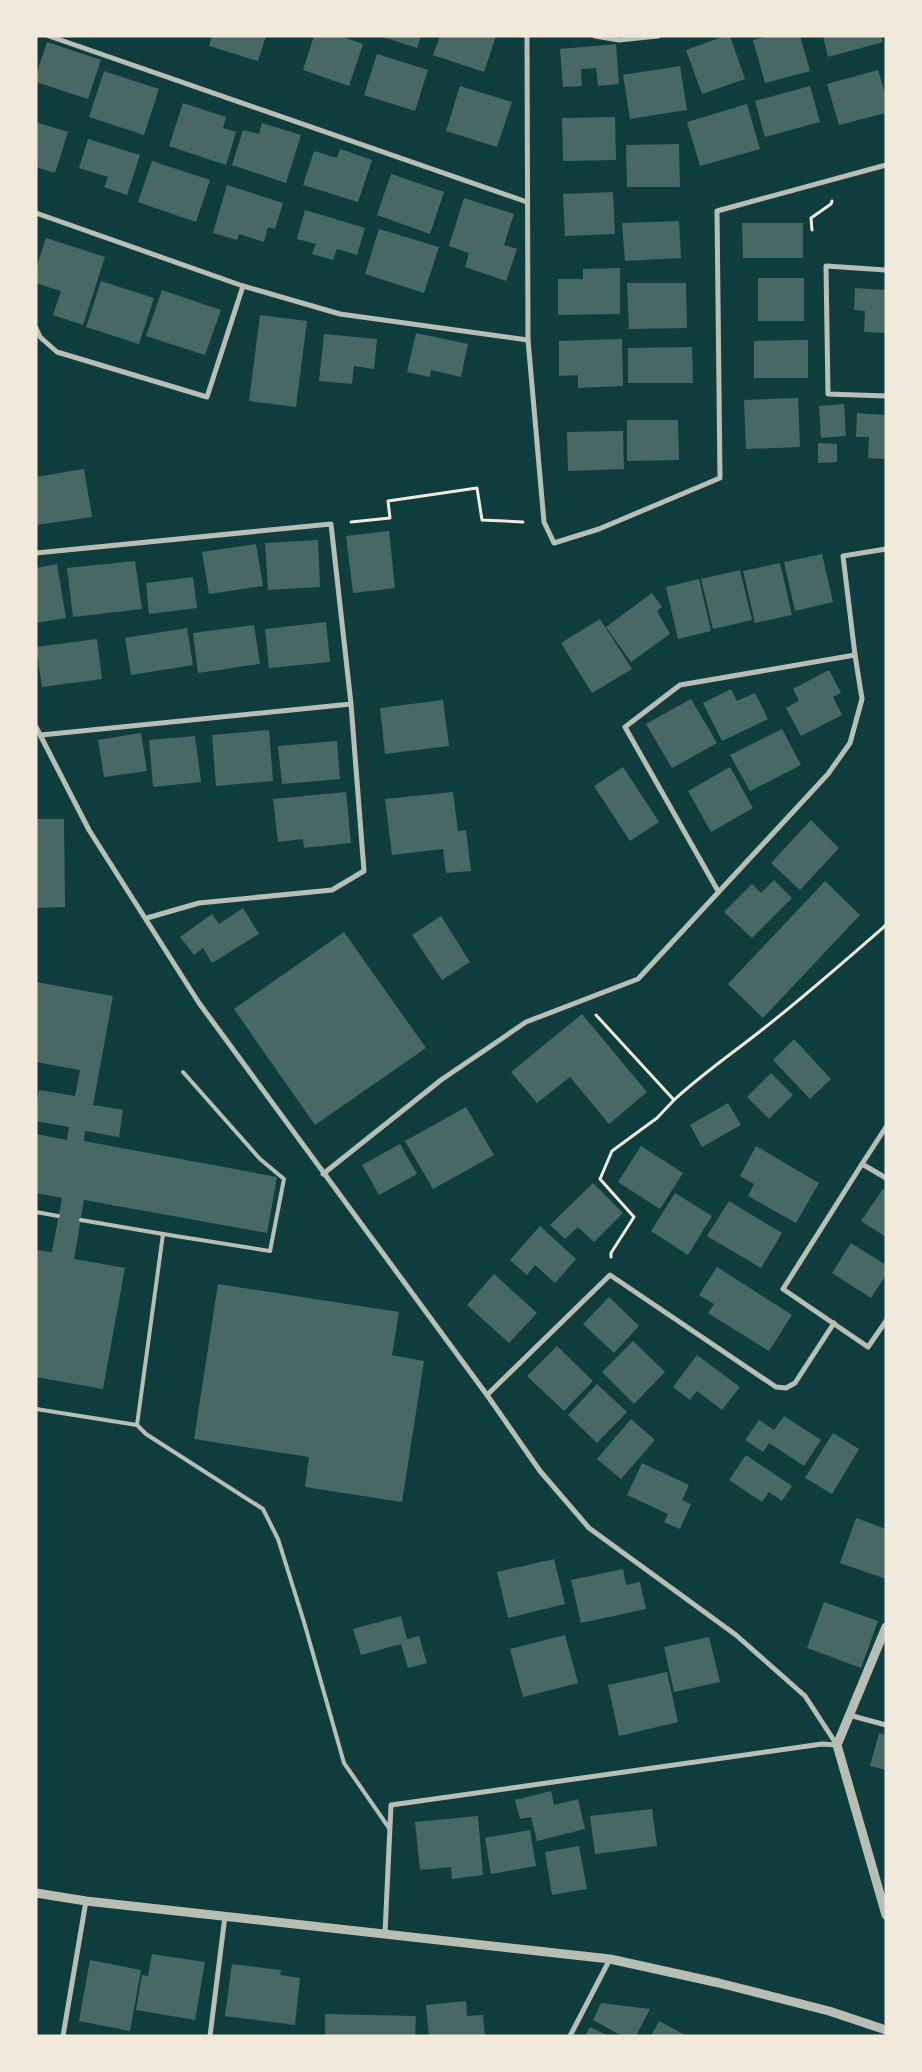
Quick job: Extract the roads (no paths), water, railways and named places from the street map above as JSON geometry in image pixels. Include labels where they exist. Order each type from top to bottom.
[{"type":"street","points":[[49,36],[528,202]]},
{"type":"street","points":[[527,36],[528,340],[544,522],[554,543],[600,529],[720,478],[717,211],[886,166]]},
{"type":"street","points":[[595,36],[619,40],[658,36]]},
{"type":"street","points":[[36,213],[243,286],[340,314],[528,340]]},
{"type":"street","points":[[886,270],[826,266],[828,394],[886,396]]},
{"type":"street","points":[[36,328],[40,337],[57,352],[207,397],[243,286]]},
{"type":"street","points":[[36,552],[331,524],[350,704],[364,871],[332,890],[198,903],[147,918]]},
{"type":"street","points":[[323,1174],[441,1080],[526,1022],[638,979],[828,774],[850,743],[862,698],[843,556],[886,549]]},
{"type":"street","points":[[718,891],[625,727],[680,685],[855,655]]},
{"type":"street","points":[[41,735],[350,704]]},
{"type":"street","points":[[36,726],[89,830],[147,918],[199,1003],[487,1395],[540,1471],[590,1528],[736,1635],[805,1696],[836,1745],[886,1916]]},
{"type":"street","points":[[886,1127],[783,1288],[868,1347],[886,1321]]},
{"type":"street","points":[[862,1164],[886,1178]]},
{"type":"street","points":[[487,1395],[610,1275],[776,1387],[786,1388],[795,1383],[834,1323]]},
{"type":"street","points":[[836,1745],[886,1627]]},
{"type":"street","points":[[849,1715],[886,1725]]},
{"type":"street","points":[[385,1933],[392,1805],[822,1744],[836,1745]]},
{"type":"street","points":[[36,1894],[610,1959],[720,1983],[811,2006],[886,2030]]},
{"type":"street","points":[[63,2036],[86,1901]]},
{"type":"street","points":[[210,2036],[225,1916]]},
{"type":"street","points":[[570,2036],[610,1959]]},
{"type":"lane","points":[[81,1220],[270,1251],[284,1179],[260,1159],[183,1072]]},
{"type":"lane","points":[[36,1212],[58,1216]]},
{"type":"lane","points":[[137,1425],[163,1234]]},
{"type":"lane","points":[[36,1410],[137,1425],[146,1434],[263,1509],[281,1548],[344,1763],[391,1830]]}]
